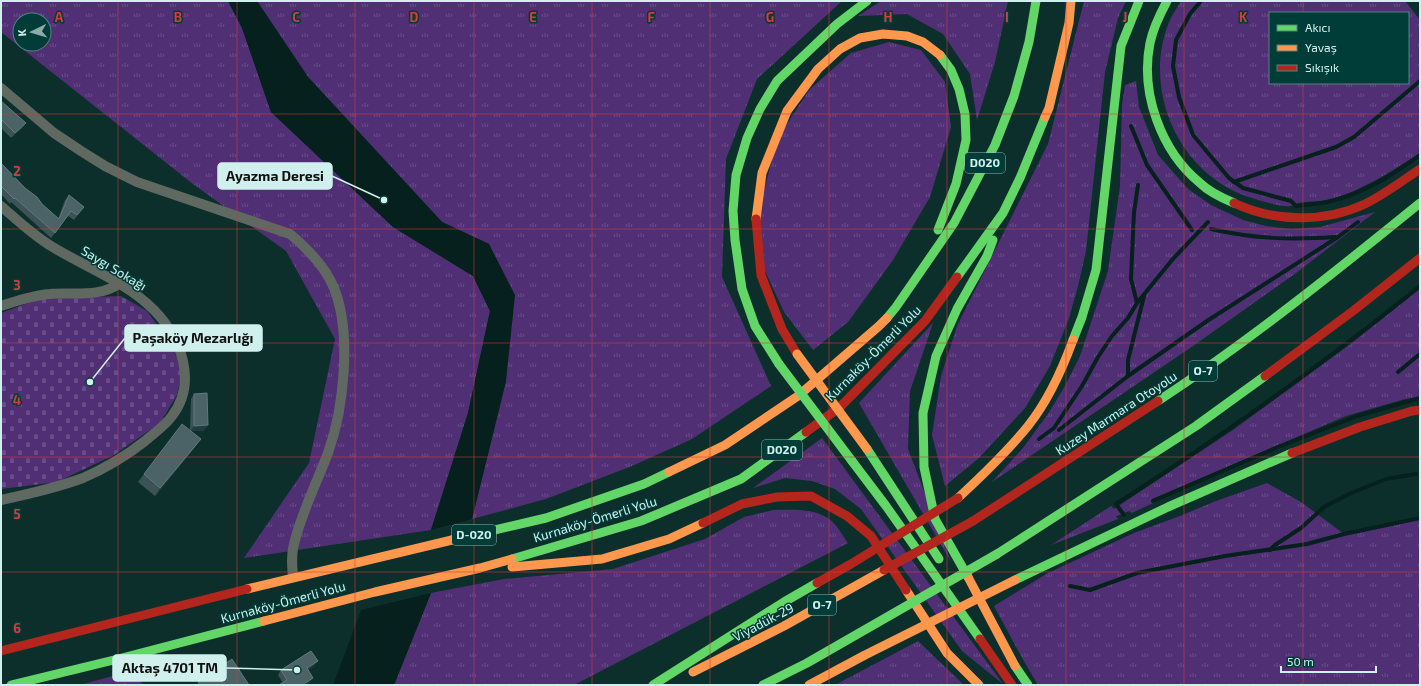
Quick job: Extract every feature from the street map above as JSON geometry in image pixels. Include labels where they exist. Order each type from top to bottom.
[{"type":"main road","points":[[867,1],[837,24],[777,82],[760,108],[747,138],[736,174],[734,211],[735,240],[742,289],[755,326],[779,364],[886,506],[1012,685]]},
{"type":"main road","name":"Kurnaköy-Ömerli Yolu","points":[[1,651],[293,577],[546,518],[644,484],[725,445],[798,396],[879,326],[896,307],[954,223],[995,145],[1016,88],[1029,42],[1036,1]]},
{"type":"main road","name":"Kurnaköy-Ömerli Yolu","points":[[11,685],[118,659],[375,592],[480,568],[641,521],[741,479],[840,407],[925,321],[1003,213],[1020,178],[1049,108],[1069,23],[1071,1]]},
{"type":"main road","points":[[653,685],[784,602],[851,564],[958,498],[995,464],[1029,425],[1048,396],[1065,364],[1082,317],[1096,270],[1121,46],[1139,1]]},
{"type":"main road","points":[[1167,1],[1158,19],[1149,48],[1148,84],[1155,116],[1164,139],[1176,158],[1199,183],[1235,205],[1260,213],[1294,218],[1321,216],[1355,208],[1387,192],[1420,170]]},
{"type":"main road","points":[[896,307],[941,224],[956,184],[966,140],[965,114],[959,89],[951,70],[939,53],[923,42],[907,36],[883,34],[860,38],[840,49],[818,69],[787,111],[762,173],[756,222],[761,275],[782,329],[797,354],[867,450],[975,613]]},
{"type":"main road","name":"Kuzey Marmara Otoyolu","points":[[973,521],[1200,373],[1338,269],[1420,203]]},
{"type":"main road","points":[[1003,213],[987,256],[957,309],[936,356],[923,413],[924,467],[935,518],[1015,666]]},
{"type":"main road","points":[[764,685],[807,663],[997,554],[1196,426],[1353,311],[1420,258]]},
{"type":"main road","points":[[809,685],[864,655],[1015,580],[1168,507],[1298,451],[1360,427],[1412,411],[1420,410]]},
{"type":"main road","points":[[480,568],[528,566],[602,559],[669,539],[742,504],[777,497],[811,496],[847,516],[871,536],[947,653],[979,685]]},
{"type":"main road","name":"Viyadük-29","points":[[668,685],[784,626],[973,521]]},
{"type":"main road","points":[[983,625],[1028,685]]},
{"type":"street","points":[[1,88],[54,133],[105,166],[137,182],[290,234],[307,248],[321,265],[334,288],[342,317],[344,352],[342,389],[337,420],[329,451],[293,545],[293,577]]},
{"type":"street","name":"Saygı Sokağı","points":[[1,206],[25,228],[50,246],[120,283],[140,297],[154,311],[176,339],[182,353],[185,368],[183,396],[178,408],[162,427],[126,456],[104,468],[58,487],[1,500]]},
{"type":"street","points":[[1,306],[18,300],[49,294],[103,292],[120,283]]},
{"type":"green space","points":[[1,1],[228,1],[242,28],[271,112],[393,227],[473,276],[490,311],[468,413],[431,530],[244,558],[309,463],[335,339],[286,251],[193,184],[26,52],[52,52],[52,12],[12,12],[12,41],[1,32]]},
{"type":"green space","points":[[257,1],[842,1],[757,79],[726,159],[722,277],[771,386],[692,439],[632,466],[546,499],[472,519],[506,381],[489,244],[442,222],[308,77]]},
{"type":"green space","points":[[881,1],[1008,1],[995,62],[977,120],[970,74],[943,34],[907,14],[858,16]]},
{"type":"green space","points":[[1084,1],[1126,1],[1118,18],[1105,72],[1086,251],[1069,318],[1050,366],[1025,408],[979,458],[945,486],[932,435],[941,376],[957,326],[1048,144]]},
{"type":"green space","points":[[1181,1],[1405,1],[1420,20],[1420,153],[1380,178],[1351,192],[1327,200],[1302,202],[1291,206],[1275,205],[1246,196],[1222,184],[1201,168],[1185,148],[1172,125],[1164,100],[1160,74],[1162,48],[1169,22]]},
{"type":"green space","points":[[889,42],[921,50],[945,82],[951,127],[930,197],[893,260],[848,322],[813,350],[784,312],[761,262],[758,212],[778,138],[809,90],[851,53]]},
{"type":"green space","points":[[1136,81],[1139,107],[1158,155],[1188,189],[1211,205],[1243,220],[1266,226],[1291,229],[1320,227],[1375,212],[1296,273],[1193,346],[992,482],[1023,448],[1048,414],[1065,386],[1080,356],[1108,271],[1120,186],[1122,105],[1125,85]]},
{"type":"green space","points":[[1420,289],[1420,397],[1405,399],[1346,416],[1152,499],[1153,503],[1132,513],[1129,511],[1116,516],[1118,519],[1051,545],[1111,506],[1114,509],[1233,430],[1352,343]]},
{"type":"green space","points":[[121,296],[147,311],[171,344],[182,370],[177,395],[160,423],[114,455],[57,482],[1,489],[1,313],[39,299]]},
{"type":"green space","points":[[933,323],[910,391],[908,449],[951,562],[859,403]]},
{"type":"green space","points":[[822,438],[1003,684],[962,651],[861,509],[835,489],[812,481],[785,478],[753,488]]},
{"type":"green space","points":[[1267,483],[1301,502],[1344,534],[1420,518],[1420,685],[1038,685],[994,606],[1048,573],[1134,533]]},
{"type":"green space","points":[[773,510],[808,511],[824,516],[837,527],[848,543],[574,685],[394,685],[431,593],[504,579],[613,569],[705,539],[744,517]]},
{"type":"green space","points":[[918,641],[964,685],[835,685]]},
{"type":"green space","points":[[131,671],[143,685],[80,685]]},
{"type":"water","points":[[228,1],[257,1],[308,77],[442,222],[489,244],[515,295],[506,381],[472,519],[431,530],[468,413],[490,311],[473,276],[393,227],[271,112],[242,28]]},
{"type":"water","points":[[431,593],[394,685],[333,685],[361,610]]},
{"type":"building","points":[[1,101],[26,123],[15,133],[1,119]]},
{"type":"building","points":[[1,163],[25,188],[37,197],[42,204],[59,219],[69,195],[84,207],[77,215],[71,211],[55,233],[15,198],[14,199],[1,186]]},
{"type":"building","points":[[207,393],[208,425],[194,426],[194,394]]},
{"type":"building","points":[[182,424],[201,439],[160,488],[144,474]]},
{"type":"building","points":[[311,651],[318,661],[307,668],[313,678],[302,685],[279,685],[287,680],[281,670]]},
{"type":"building","points":[[232,659],[249,685],[200,685],[198,682]]},
{"type":"waterway","points":[[1201,1],[1190,14],[1176,40],[1173,66],[1179,97],[1193,135],[1229,178],[1243,188],[1291,201],[1296,206],[1327,202],[1340,199],[1365,189],[1420,155]]},
{"type":"waterway","points":[[1234,182],[1336,147],[1354,137],[1420,81]]},
{"type":"waterway","points":[[1131,126],[1147,165],[1192,230]]},
{"type":"waterway","points":[[1137,303],[1131,279],[1134,212],[1138,185]]},
{"type":"waterway","points":[[1039,439],[1054,428],[1082,386],[1098,357],[1112,336],[1128,318],[1137,303],[1172,260],[1208,222]]},
{"type":"waterway","points":[[1059,430],[1128,376],[1207,321],[1338,237],[1358,222]]},
{"type":"waterway","points":[[1211,229],[1243,235],[1273,238],[1335,237]]},
{"type":"waterway","points":[[1124,515],[1116,504],[1194,453],[1309,372],[1420,286]]},
{"type":"waterway","points":[[1128,376],[1128,360],[1144,296]]},
{"type":"waterway","points":[[1398,372],[1420,354]]},
{"type":"waterway","points":[[1153,501],[1278,447],[1357,416],[1420,398]]},
{"type":"waterway","points":[[1270,550],[1301,528],[1324,507],[1349,494],[1386,479],[1416,474]]},
{"type":"waterway","points":[[1070,586],[1090,590],[1137,573],[1225,556],[1307,544],[1344,534],[1420,518]]},
{"type":"traffic: fast","points":[[779,364],[755,326],[742,289],[735,240],[733,211],[736,175],[747,138],[760,109],[777,81],[837,24],[867,1]]},
{"type":"traffic: fast","points":[[887,318],[954,223],[995,145],[1014,96],[1029,42],[1036,1]]},
{"type":"traffic: fast","points":[[1073,340],[1082,317],[1096,270],[1121,46],[1139,1]]},
{"type":"traffic: fast","points":[[1167,1],[1153,32],[1148,62],[1148,81],[1151,101],[1157,120],[1164,138],[1174,155],[1186,170],[1207,189],[1234,203]]},
{"type":"traffic: fast","points":[[938,230],[956,184],[966,140],[965,114],[959,89],[951,70],[940,55]]},
{"type":"traffic: fast","points":[[957,277],[1003,213],[1020,178],[1045,117]]},
{"type":"traffic: fast","points":[[1158,401],[1258,330],[1324,280],[1420,203]]},
{"type":"traffic: fast","points":[[968,577],[935,519],[924,467],[923,413],[936,356],[957,309],[987,256],[993,240]]},
{"type":"traffic: fast","points":[[779,364],[852,461]]},
{"type":"traffic: fast","points":[[997,554],[1196,426],[1265,376]]},
{"type":"traffic: fast","points":[[512,559],[641,521],[741,479],[806,432]]},
{"type":"traffic: fast","points":[[867,449],[939,559]]},
{"type":"traffic: fast","points":[[1015,580],[1168,507],[1292,453]]},
{"type":"traffic: fast","points":[[852,461],[886,506],[980,639]]},
{"type":"traffic: fast","points":[[452,540],[546,518],[644,484],[669,472]]},
{"type":"traffic: fast","points":[[763,685],[807,663],[997,554]]},
{"type":"traffic: fast","points":[[653,685],[784,602],[817,583]]},
{"type":"traffic: fast","points":[[11,685],[264,621]]},
{"type":"traffic: fast","points":[[1015,666],[1028,685]]},
{"type":"traffic: slow","points":[[1045,117],[1049,108],[1069,23],[1071,1]]},
{"type":"traffic: slow","points":[[756,219],[762,173],[787,111],[818,69],[840,49],[860,38],[883,34],[907,36],[923,42],[940,55]]},
{"type":"traffic: slow","points":[[669,472],[725,445],[798,396],[887,318]]},
{"type":"traffic: slow","points":[[958,498],[986,472],[1028,426],[1054,385],[1073,340]]},
{"type":"traffic: slow","points":[[797,354],[867,449]]},
{"type":"traffic: slow","points":[[512,567],[602,559],[669,539],[703,523]]},
{"type":"traffic: slow","points":[[247,589],[452,540]]},
{"type":"traffic: slow","points":[[264,621],[375,592],[480,568],[512,559]]},
{"type":"traffic: slow","points":[[693,672],[784,626],[884,570]]},
{"type":"traffic: slow","points":[[968,577],[1015,666]]},
{"type":"traffic: slow","points":[[809,685],[865,655],[1015,580]]},
{"type":"traffic: slow","points":[[906,590],[947,653],[979,685]]},
{"type":"traffic: jam","points":[[1234,203],[1266,214],[1282,217],[1299,218],[1333,215],[1365,204],[1420,169]]},
{"type":"traffic: jam","points":[[756,219],[761,275],[782,329],[797,354]]},
{"type":"traffic: jam","points":[[1265,376],[1353,311],[1420,258]]},
{"type":"traffic: jam","points":[[806,432],[840,407],[925,321],[957,277]]},
{"type":"traffic: jam","points":[[973,521],[1158,401]]},
{"type":"traffic: jam","points":[[1292,453],[1360,427],[1412,411],[1420,410]]},
{"type":"traffic: jam","points":[[703,523],[742,504],[777,497],[811,496],[847,516],[871,536],[906,590]]},
{"type":"traffic: jam","points":[[817,583],[851,564],[958,498]]},
{"type":"traffic: jam","points":[[884,570],[973,521]]},
{"type":"traffic: jam","points":[[1,651],[247,589]]},
{"type":"traffic: jam","points":[[980,639],[1012,685]]},
{"type":"place","name":"Ayazma Deresi","points":[[384,200]]},
{"type":"place","name":"Paşaköy Mezarlığı","points":[[90,382]]},
{"type":"place","name":"Aktaş 4701 TM","points":[[297,670]]}]
